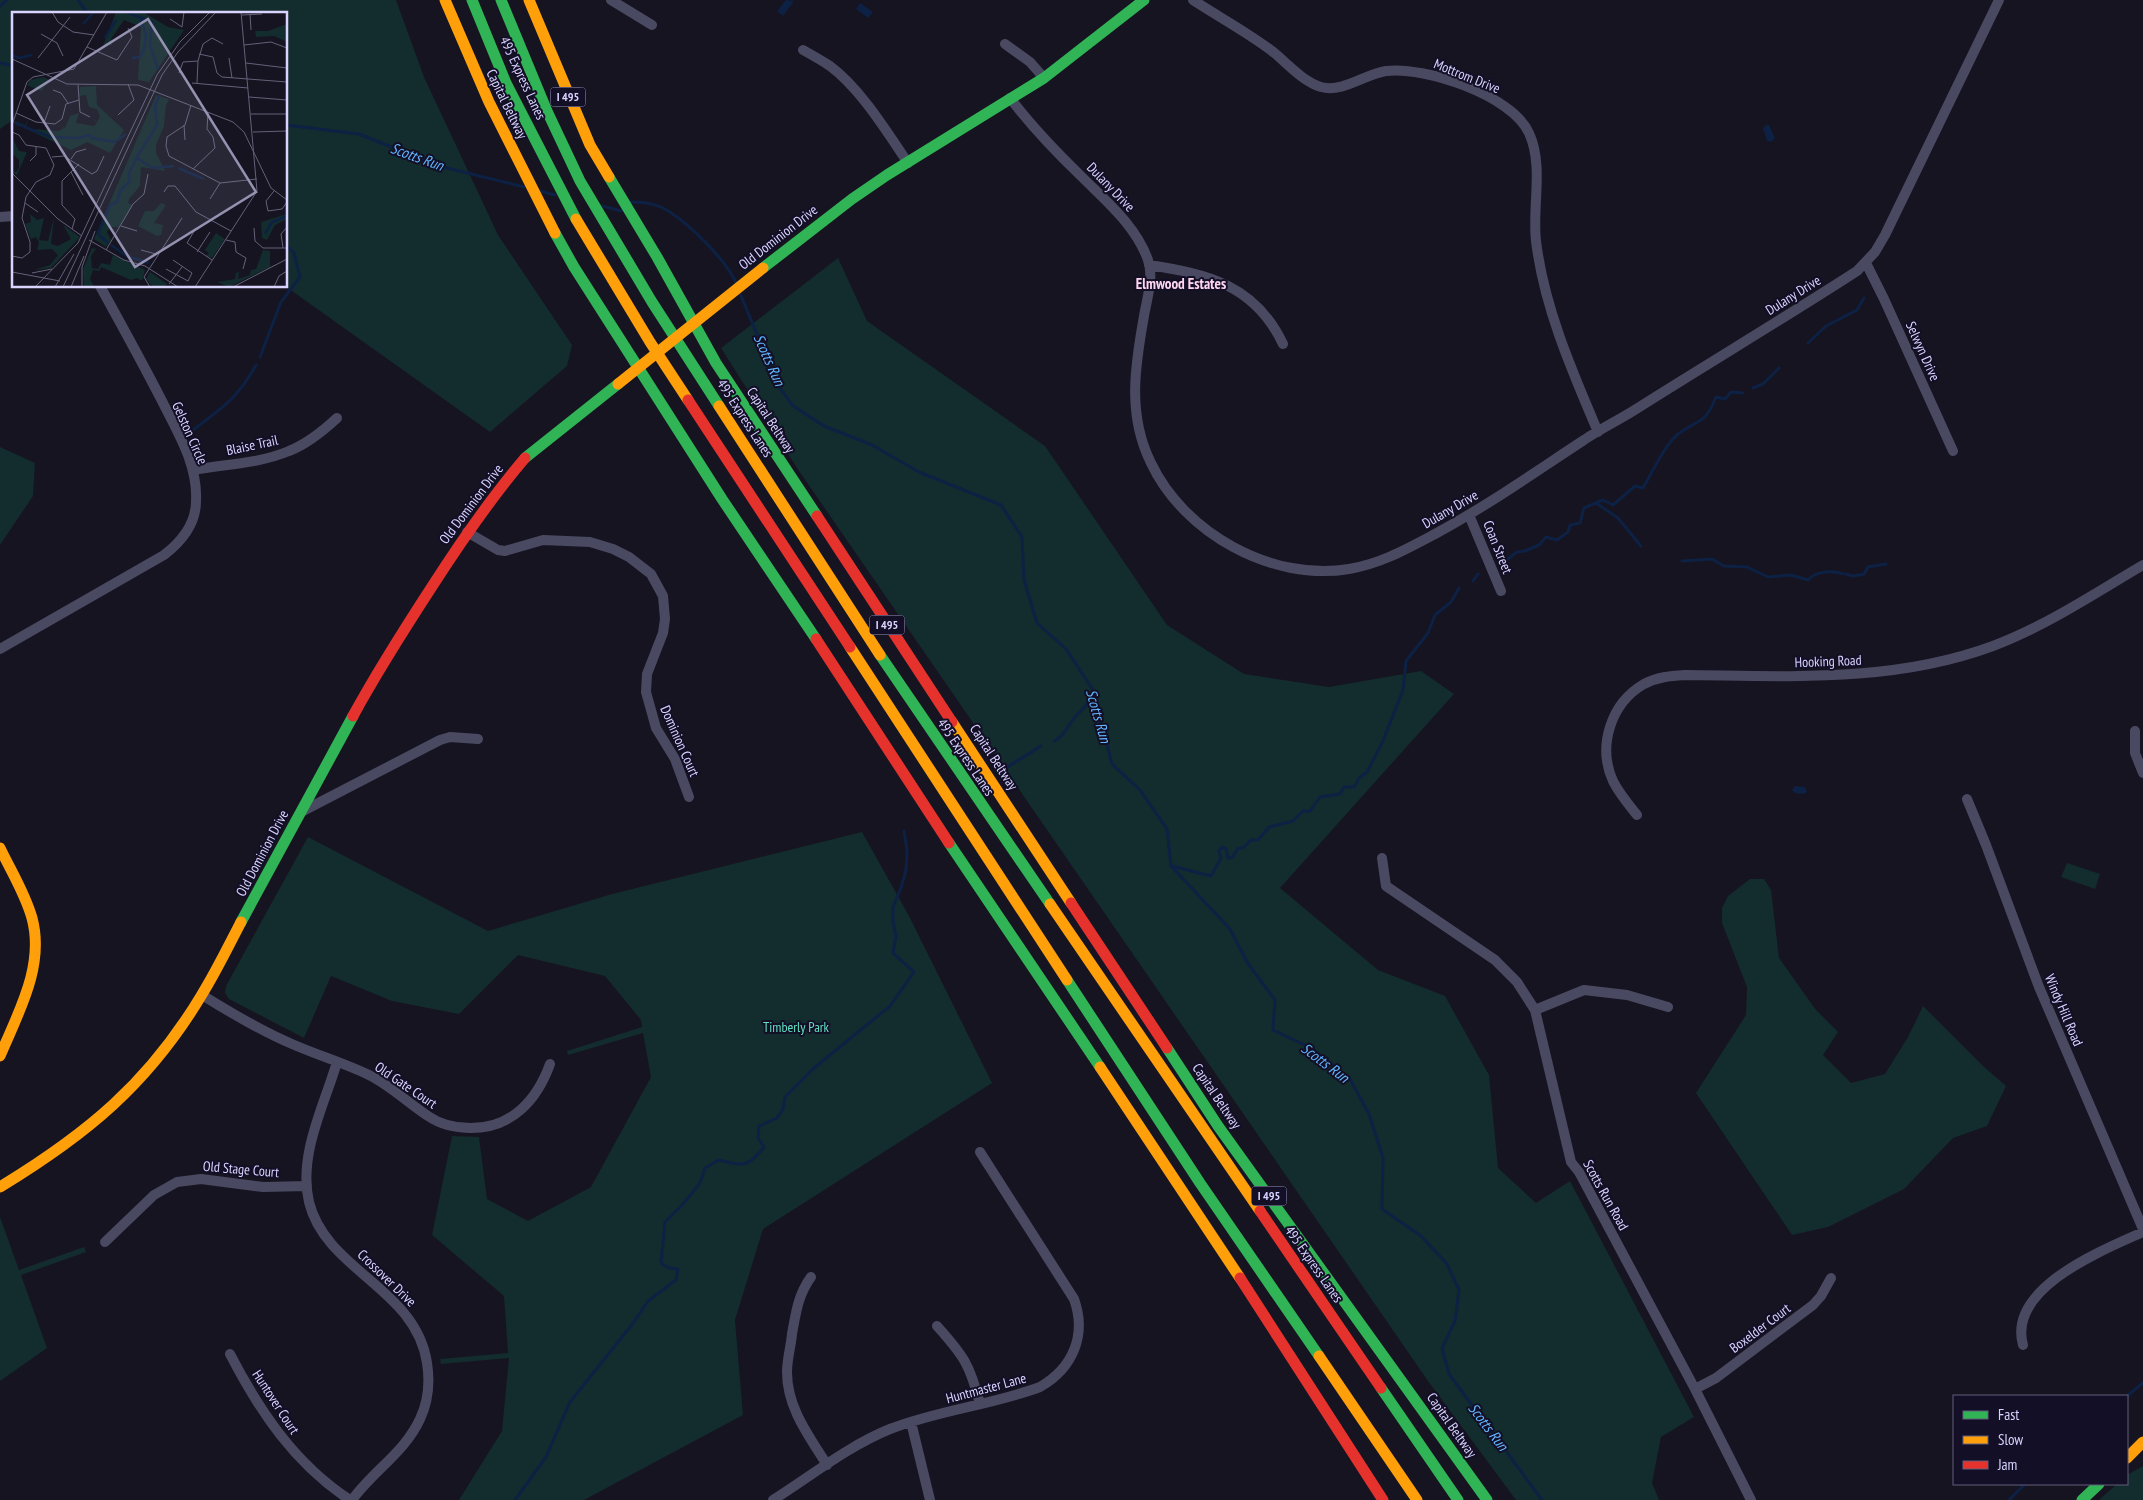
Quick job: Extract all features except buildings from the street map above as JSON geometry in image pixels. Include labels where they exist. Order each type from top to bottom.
[{"type":"main road","name":"Capital Beltway","points":[[446,0],[473,69],[552,229],[574,267],[722,499],[913,790],[1205,1223],[1383,1500]]},
{"type":"main road","name":"495 Express Lanes","points":[[472,0],[506,83],[586,238],[650,342],[1200,1183],[1417,1500]]},
{"type":"main road","name":"495 Express Lanes","points":[[501,0],[547,111],[580,181],[618,246],[898,682],[1458,1500]]},
{"type":"main road","name":"Capital Beltway","points":[[529,0],[590,145],[618,189],[716,363],[1218,1126],[1487,1500]]},
{"type":"main road","name":"Old Dominion Drive","points":[[0,1187],[81,1134],[119,1102],[169,1046],[202,995],[393,644],[494,494],[531,452],[852,199],[1044,78],[1144,0]]},
{"type":"main road","points":[[0,848],[32,920],[36,949],[34,963],[22,1003],[0,1056]]},
{"type":"main road","points":[[2128,1459],[2143,1442]]},
{"type":"main road","points":[[2128,1459],[2143,1451]]},
{"type":"main road","points":[[2082,1500],[2098,1485]]},
{"type":"street","points":[[611,0],[652,25]]},
{"type":"street","name":"Mottrom Drive","points":[[1193,0],[1245,32],[1314,84],[1334,88],[1383,71],[1397,69],[1417,72],[1439,77],[1476,91],[1498,102],[1521,120],[1528,131],[1535,154],[1536,240],[1546,291],[1561,340],[1598,432]]},
{"type":"street","name":"Dulany Drive","points":[[1010,98],[1030,125],[1118,212],[1143,249],[1149,265],[1150,281],[1134,382],[1134,399],[1142,440],[1149,460],[1160,480],[1189,514],[1209,533],[1231,547],[1280,566],[1321,571],[1344,570],[1361,567],[1395,556],[1469,515],[1598,432],[1820,295],[1866,263],[1878,246],[1900,205],[1999,0]]},
{"type":"street","points":[[1005,44],[1030,62],[1044,78]]},
{"type":"street","points":[[803,50],[830,66],[845,80],[883,126],[908,163]]},
{"type":"street","name":"Selwyn Drive","points":[[1866,263],[1953,451]]},
{"type":"street","points":[[1149,265],[1193,272],[1228,286],[1260,308],[1269,319],[1283,344]]},
{"type":"street","name":"Gelston Circle","points":[[0,648],[174,548],[190,526],[195,514],[196,486],[193,470],[168,414],[101,288]]},
{"type":"street","name":"Blaise Trail","points":[[193,470],[234,465],[273,457],[290,451],[308,441],[338,418]]},
{"type":"street","name":"Coan Street","points":[[1469,515],[1501,591]]},
{"type":"street","name":"Dominion Court","points":[[467,532],[505,552],[543,540],[590,542],[613,549],[629,557],[651,574],[663,596],[666,619],[663,633],[648,674],[646,692],[656,728],[676,759],[689,797]]},
{"type":"street","name":"Hooking Road","points":[[1637,815],[1618,791],[1612,779],[1606,755],[1607,738],[1615,713],[1628,697],[1643,684],[1664,677],[1685,674],[1835,676],[1902,669],[1934,663],[1994,646],[2033,629],[2143,566]]},
{"type":"street","points":[[2135,731],[2135,753],[2143,773]]},
{"type":"street","points":[[300,813],[440,740],[455,737],[478,739]]},
{"type":"street","name":"Windy Hill Road","points":[[1967,799],[2039,989],[2143,1231]]},
{"type":"street","name":"Scotts Run Road","points":[[1382,858],[1386,886],[1495,960],[1516,982],[1535,1010],[1572,1162],[1695,1389],[1751,1500]]},
{"type":"street","points":[[1535,1010],[1584,990],[1627,995],[1668,1007]]},
{"type":"street","name":"Old Gate Court","points":[[202,995],[277,1037],[382,1082],[428,1117],[440,1123],[464,1128],[493,1126],[515,1116],[535,1094],[545,1078],[550,1064]]},
{"type":"street","name":"Crossover Drive","points":[[337,1062],[309,1150],[307,1186],[315,1220],[324,1235],[404,1312],[414,1326],[422,1341],[427,1363],[428,1387],[426,1403],[414,1431],[398,1451],[351,1500]]},
{"type":"street","name":"Huntmaster Lane","points":[[773,1500],[869,1439],[911,1422],[1030,1391],[1052,1380],[1069,1362],[1076,1348],[1080,1322],[1074,1298],[980,1152]]},
{"type":"street","name":"Old Stage Court","points":[[105,1242],[154,1195],[177,1182],[201,1179],[263,1188],[307,1186]]},
{"type":"street","points":[[2023,1345],[2020,1327],[2023,1318],[2031,1304],[2044,1290],[2080,1261],[2143,1231]]},
{"type":"street","points":[[811,1276],[797,1304],[787,1370],[788,1386],[797,1416],[827,1465]]},
{"type":"street","name":"Boxelder Court","points":[[1695,1389],[1716,1378],[1813,1306],[1831,1278]]},
{"type":"street","points":[[937,1326],[966,1361],[972,1374],[980,1404]]},
{"type":"street","name":"Huntover Court","points":[[230,1354],[269,1422],[283,1441],[309,1467],[351,1500]]},
{"type":"street","points":[[911,1422],[930,1500]]},
{"type":"green space","points":[[0,0],[396,0],[424,77],[498,235],[572,345],[567,366],[490,432],[288,288],[288,12],[12,12],[12,120],[0,129]]},
{"type":"green space","points":[[838,258],[867,321],[1045,446],[1167,625],[1244,674],[1329,687],[1421,671],[1454,694],[1280,888],[1378,970],[1445,996],[1489,1075],[1498,1168],[1536,1203],[1570,1181],[1694,1417],[1661,1437],[1652,1483],[1659,1500],[1516,1500],[1428,1381],[799,471],[721,348]]},
{"type":"green space","points":[[0,447],[35,463],[33,496],[0,545]]},
{"type":"green space","name":"Timberly Park","points":[[862,832],[909,916],[992,1083],[763,1229],[735,1320],[743,1415],[584,1500],[459,1500],[502,1431],[509,1358],[441,1364],[440,1359],[508,1353],[504,1296],[432,1235],[452,1136],[479,1137],[487,1199],[528,1221],[591,1187],[651,1077],[643,1033],[568,1055],[567,1051],[642,1027],[641,1020],[605,976],[518,955],[459,1014],[392,1001],[331,976],[304,1038],[229,999],[225,993],[226,986],[308,837],[488,931],[612,894]]},
{"type":"green space","points":[[2067,863],[2100,874],[2095,889],[2061,877]]},
{"type":"green space","points":[[1750,879],[1764,879],[1771,890],[1779,958],[1816,1010],[1838,1032],[1823,1055],[1851,1083],[1885,1074],[1908,1037],[1923,1006],[1983,1066],[2006,1086],[1987,1126],[1953,1138],[1904,1189],[1828,1227],[1792,1235],[1696,1093],[1746,1015],[1747,987],[1722,923],[1722,908],[1728,896]]},
{"type":"green space","points":[[0,1217],[19,1270],[84,1247],[86,1252],[21,1275],[47,1348],[0,1381]]},
{"type":"green space","points":[[2143,1466],[2143,1500],[2099,1500],[2116,1485],[2128,1485],[2128,1474]]},
{"type":"water","points":[[786,0],[794,1],[783,16],[777,11]]},
{"type":"water","points":[[860,3],[873,12],[868,18],[856,9]]},
{"type":"water","points":[[1769,125],[1775,138],[1771,142],[1767,141],[1763,128]]},
{"type":"water","points":[[1795,786],[1805,787],[1807,792],[1803,794],[1795,793],[1792,790]]},
{"type":"waterway","name":"Scotts Run","points":[[0,6],[7,0]]},
{"type":"waterway","name":"Scotts Run","points":[[78,0],[87,12]]},
{"type":"waterway","points":[[0,63],[12,66]]},
{"type":"waterway","name":"Scotts Run","points":[[288,125],[359,134],[439,166],[524,187]]},
{"type":"waterway","name":"Scotts Run","points":[[540,191],[555,195]]},
{"type":"waterway","name":"Scotts Run","points":[[631,202],[661,207],[682,221],[715,252],[737,285]]},
{"type":"waterway","name":"Scotts Run","points":[[603,206],[621,211]]},
{"type":"waterway","points":[[260,357],[281,302],[300,277],[294,253],[288,247]]},
{"type":"waterway","name":"Scotts Run","points":[[739,291],[778,385],[792,405],[824,426],[872,445],[919,472],[1001,505],[1022,537],[1024,580],[1037,623],[1066,649],[1093,690],[1112,764],[1140,790],[1167,829],[1171,866],[1230,929],[1247,962],[1275,1000],[1273,1030],[1311,1048],[1350,1079],[1369,1114],[1383,1158],[1382,1209],[1421,1236],[1447,1264],[1459,1290],[1455,1321],[1442,1348],[1449,1374],[1542,1500]]},
{"type":"waterway","points":[[1808,343],[1826,326],[1857,310],[1864,298]]},
{"type":"waterway","points":[[193,430],[236,394],[256,365]]},
{"type":"waterway","points":[[1753,388],[1763,384],[1779,368]]},
{"type":"waterway","points":[[1504,562],[1517,552],[1539,545],[1546,537],[1557,540],[1568,532],[1570,525],[1580,523],[1584,508],[1603,500],[1613,505],[1635,486],[1643,488],[1672,440],[1704,418],[1716,397],[1725,399],[1731,392],[1743,393]]},
{"type":"waterway","points":[[1596,503],[1618,518],[1641,546]]},
{"type":"waterway","points":[[1682,561],[1712,559],[1724,566],[1747,567],[1768,577],[1791,575],[1808,580],[1824,572],[1843,574]]},
{"type":"waterway","points":[[1846,574],[1853,576],[1864,574],[1868,567],[1886,564]]},
{"type":"waterway","points":[[1473,581],[1478,574]]},
{"type":"waterway","points":[[1172,866],[1211,876],[1221,858],[1219,851],[1222,847],[1226,849],[1228,858],[1232,858],[1238,848],[1243,848],[1251,840],[1258,840],[1269,827],[1293,821],[1303,811],[1310,811],[1320,797],[1340,794],[1344,787],[1354,787],[1360,777],[1367,772],[1382,743],[1403,690],[1406,661],[1428,633],[1435,615],[1451,602],[1459,588]]},
{"type":"waterway","points":[[1054,741],[1062,735],[1086,706],[1093,692]]},
{"type":"waterway","points":[[1001,771],[1041,746]]},
{"type":"waterway","points":[[515,1500],[546,1457],[570,1402],[634,1322],[648,1301],[676,1280],[678,1269],[669,1268],[661,1263],[665,1222],[700,1183],[705,1168],[719,1160],[744,1164],[754,1159],[764,1147],[758,1138],[759,1126],[777,1118],[783,1109],[785,1097],[814,1068],[890,1006],[914,972],[893,953],[896,936],[893,922],[893,907],[906,870],[907,850],[904,831]]},
{"type":"waterway","points":[[2128,1395],[2143,1383]]},
{"type":"waterway","points":[[2009,1500],[2024,1485]]},
{"type":"traffic: fast","points":[[472,0],[506,83],[576,219]]},
{"type":"traffic: fast","points":[[501,0],[547,111],[580,181],[652,302],[719,406]]},
{"type":"traffic: fast","points":[[763,268],[852,199],[887,175],[1044,78],[1144,0]]},
{"type":"traffic: fast","points":[[609,177],[657,257],[716,363],[817,516]]},
{"type":"traffic: fast","points":[[555,233],[574,267],[722,499],[816,639]]},
{"type":"traffic: fast","points":[[525,458],[618,384]]},
{"type":"traffic: fast","points":[[880,655],[1050,904]]},
{"type":"traffic: fast","points":[[241,922],[353,716]]},
{"type":"traffic: fast","points":[[949,843],[1100,1067]]},
{"type":"traffic: fast","points":[[1067,980],[1200,1183],[1319,1356]]},
{"type":"traffic: fast","points":[[1167,1048],[1218,1126],[1487,1500]]},
{"type":"traffic: fast","points":[[1381,1388],[1458,1500]]},
{"type":"traffic: fast","points":[[2082,1500],[2098,1485]]},
{"type":"traffic: slow","points":[[445,0],[489,102],[555,233]]},
{"type":"traffic: slow","points":[[529,0],[590,145],[609,177]]},
{"type":"traffic: slow","points":[[576,219],[650,342],[688,400]]},
{"type":"traffic: slow","points":[[618,384],[763,268]]},
{"type":"traffic: slow","points":[[719,406],[880,655]]},
{"type":"traffic: slow","points":[[850,647],[1067,980]]},
{"type":"traffic: slow","points":[[952,722],[1071,903]]},
{"type":"traffic: slow","points":[[0,848],[26,900],[35,936],[35,954],[28,989],[0,1056]]},
{"type":"traffic: slow","points":[[1050,904],[1260,1211]]},
{"type":"traffic: slow","points":[[0,1187],[61,1147],[113,1105],[137,1081],[181,1027],[212,978],[241,922]]},
{"type":"traffic: slow","points":[[1100,1067],[1240,1278]]},
{"type":"traffic: slow","points":[[1319,1356],[1417,1500]]},
{"type":"traffic: slow","points":[[2128,1457],[2143,1442]]},
{"type":"traffic: jam","points":[[688,400],[850,647]]},
{"type":"traffic: jam","points":[[353,716],[392,649],[455,552],[488,504],[525,458]]},
{"type":"traffic: jam","points":[[817,516],[952,722]]},
{"type":"traffic: jam","points":[[816,639],[949,843]]},
{"type":"traffic: jam","points":[[1071,903],[1167,1048]]},
{"type":"traffic: jam","points":[[1260,1211],[1381,1388]]},
{"type":"traffic: jam","points":[[1240,1278],[1383,1500]]},
{"type":"district","name":"Elmwood Estates","points":[[1181,284]]}]
